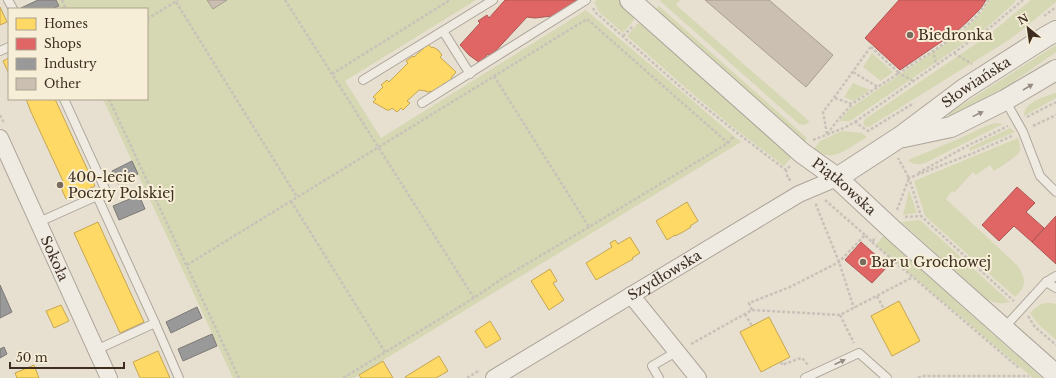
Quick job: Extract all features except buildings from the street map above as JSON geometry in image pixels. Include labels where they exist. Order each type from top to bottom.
[{"type":"street","name":"Piątkowska","points":[[630,0],[802,153],[892,219],[1003,328],[1056,375]]},
{"type":"street","name":"Słowiańska","points":[[837,178],[900,137],[964,88],[1053,31]]},
{"type":"street","name":"Słowiańska","points":[[900,137],[951,127],[1005,100],[1054,72]]},
{"type":"street","name":"Sokoła","points":[[0,138],[108,378]]},
{"type":"street","name":"Szydłowska","points":[[494,378],[799,194],[837,178]]},
{"type":"street","points":[[631,295],[698,378]]},
{"type":"lane","points":[[363,80],[493,0]]},
{"type":"lane","points":[[422,103],[589,3]]},
{"type":"lane","points":[[443,31],[470,74]]},
{"type":"lane","points":[[39,222],[106,191],[64,100]]},
{"type":"lane","points":[[1005,100],[1023,132],[1040,176],[1056,192]]},
{"type":"lane","points":[[96,196],[180,378]]},
{"type":"lane","points":[[1003,328],[1046,282],[1056,276]]},
{"type":"lane","points":[[1046,282],[1056,288]]},
{"type":"lane","points":[[96,350],[155,323]]},
{"type":"lane","points":[[659,378],[652,366],[676,352]]},
{"type":"lane","points":[[805,378],[860,353],[887,378]]},
{"type":"path","points":[[285,0],[474,298]]},
{"type":"path","points":[[332,74],[450,0]]},
{"type":"path","points":[[913,81],[899,73],[872,46],[835,98],[823,112],[827,134],[852,104],[899,73],[959,32],[982,9],[988,0]]},
{"type":"path","points":[[855,122],[992,26],[1024,0]]},
{"type":"path","points":[[148,18],[177,1],[297,197]]},
{"type":"path","points":[[589,3],[595,12],[691,96],[786,170]]},
{"type":"path","points":[[187,265],[587,19],[728,143]]},
{"type":"path","points":[[933,50],[936,66]]},
{"type":"path","points":[[954,53],[974,65]]},
{"type":"path","points":[[853,72],[878,87]]},
{"type":"path","points":[[494,76],[589,227]]},
{"type":"path","points":[[835,98],[852,104]]},
{"type":"path","points":[[108,100],[239,378]]},
{"type":"path","points":[[872,242],[892,219],[909,178],[967,146],[1056,102]]},
{"type":"path","points":[[909,178],[1023,132],[1056,115]]},
{"type":"path","points":[[342,378],[474,298],[503,278],[728,143],[734,136]]},
{"type":"path","points":[[901,162],[909,178],[921,216],[1021,308],[1035,327],[1056,345]]},
{"type":"path","points":[[854,308],[839,262],[816,205],[825,200],[1030,377]]},
{"type":"path","points":[[291,201],[385,352]]},
{"type":"path","points":[[752,310],[748,303],[790,287],[839,262],[865,235]]},
{"type":"path","points":[[676,352],[752,310],[840,315],[913,277]]},
{"type":"path","points":[[877,296],[884,309]]},
{"type":"path","points":[[745,314],[752,326]]},
{"type":"path","points":[[840,315],[860,353]]},
{"type":"path","points":[[781,362],[782,365],[802,358],[814,374]]},
{"type":"path","points":[[918,378],[922,376],[1030,377]]},
{"type":"green space","points":[[56,0],[476,0],[345,81],[381,138],[586,10],[741,142],[354,378],[233,378],[103,100],[148,100],[148,8],[60,8]]},
{"type":"green space","points":[[597,0],[618,0],[635,16],[633,21],[623,33],[599,12],[594,2]]},
{"type":"green space","points":[[659,0],[680,0],[676,5],[810,122],[804,125],[799,124]]},
{"type":"green space","points":[[989,0],[1016,0],[986,28],[850,121],[839,121],[852,107],[961,33],[981,13]]},
{"type":"green space","points":[[1031,0],[1056,0],[1056,2],[1012,38],[869,127],[865,126],[863,123],[865,119],[986,37]]},
{"type":"green space","points":[[659,6],[807,138],[804,142],[655,10]]},
{"type":"green space","points":[[643,23],[786,151],[791,158],[784,166],[734,128],[688,90],[627,36],[637,24]]},
{"type":"green space","points":[[1056,45],[1056,52],[1009,85],[951,117],[948,116],[949,113]]},
{"type":"green space","points":[[872,53],[893,72],[881,81],[863,67]]},
{"type":"green space","points":[[853,83],[870,90],[854,101],[844,97]]},
{"type":"green space","points":[[1056,93],[1056,98],[1024,116],[1027,107],[1031,103]]},
{"type":"green space","points":[[995,123],[1003,124],[925,163],[916,164],[908,160],[986,126]]},
{"type":"green space","points":[[1010,128],[1015,132],[970,151],[969,148]]},
{"type":"green space","points":[[842,131],[862,133],[867,137],[838,154],[826,155],[813,150],[820,141]]},
{"type":"green space","points":[[1018,138],[1020,151],[1016,156],[994,171],[990,165],[976,175],[973,172],[954,193],[952,191],[946,199],[1018,266],[1023,275],[1024,282],[1022,289],[1015,297],[925,216],[914,181]]},
{"type":"green space","points":[[909,190],[917,213],[903,215]]},
{"type":"green space","points":[[920,220],[1010,302],[998,303],[987,299],[901,222]]},
{"type":"green space","points":[[883,236],[1042,378],[1033,378],[876,245]]},
{"type":"green space","points":[[1045,303],[1056,304],[1056,340],[1039,325],[1030,313]]},
{"type":"place","name":"Biedronka","points":[[910,35]]},
{"type":"place","name":"400-lecie Poczty Polskiej","points":[[60,185]]},
{"type":"place","name":"Bar u Grochowej","points":[[863,262]]}]
